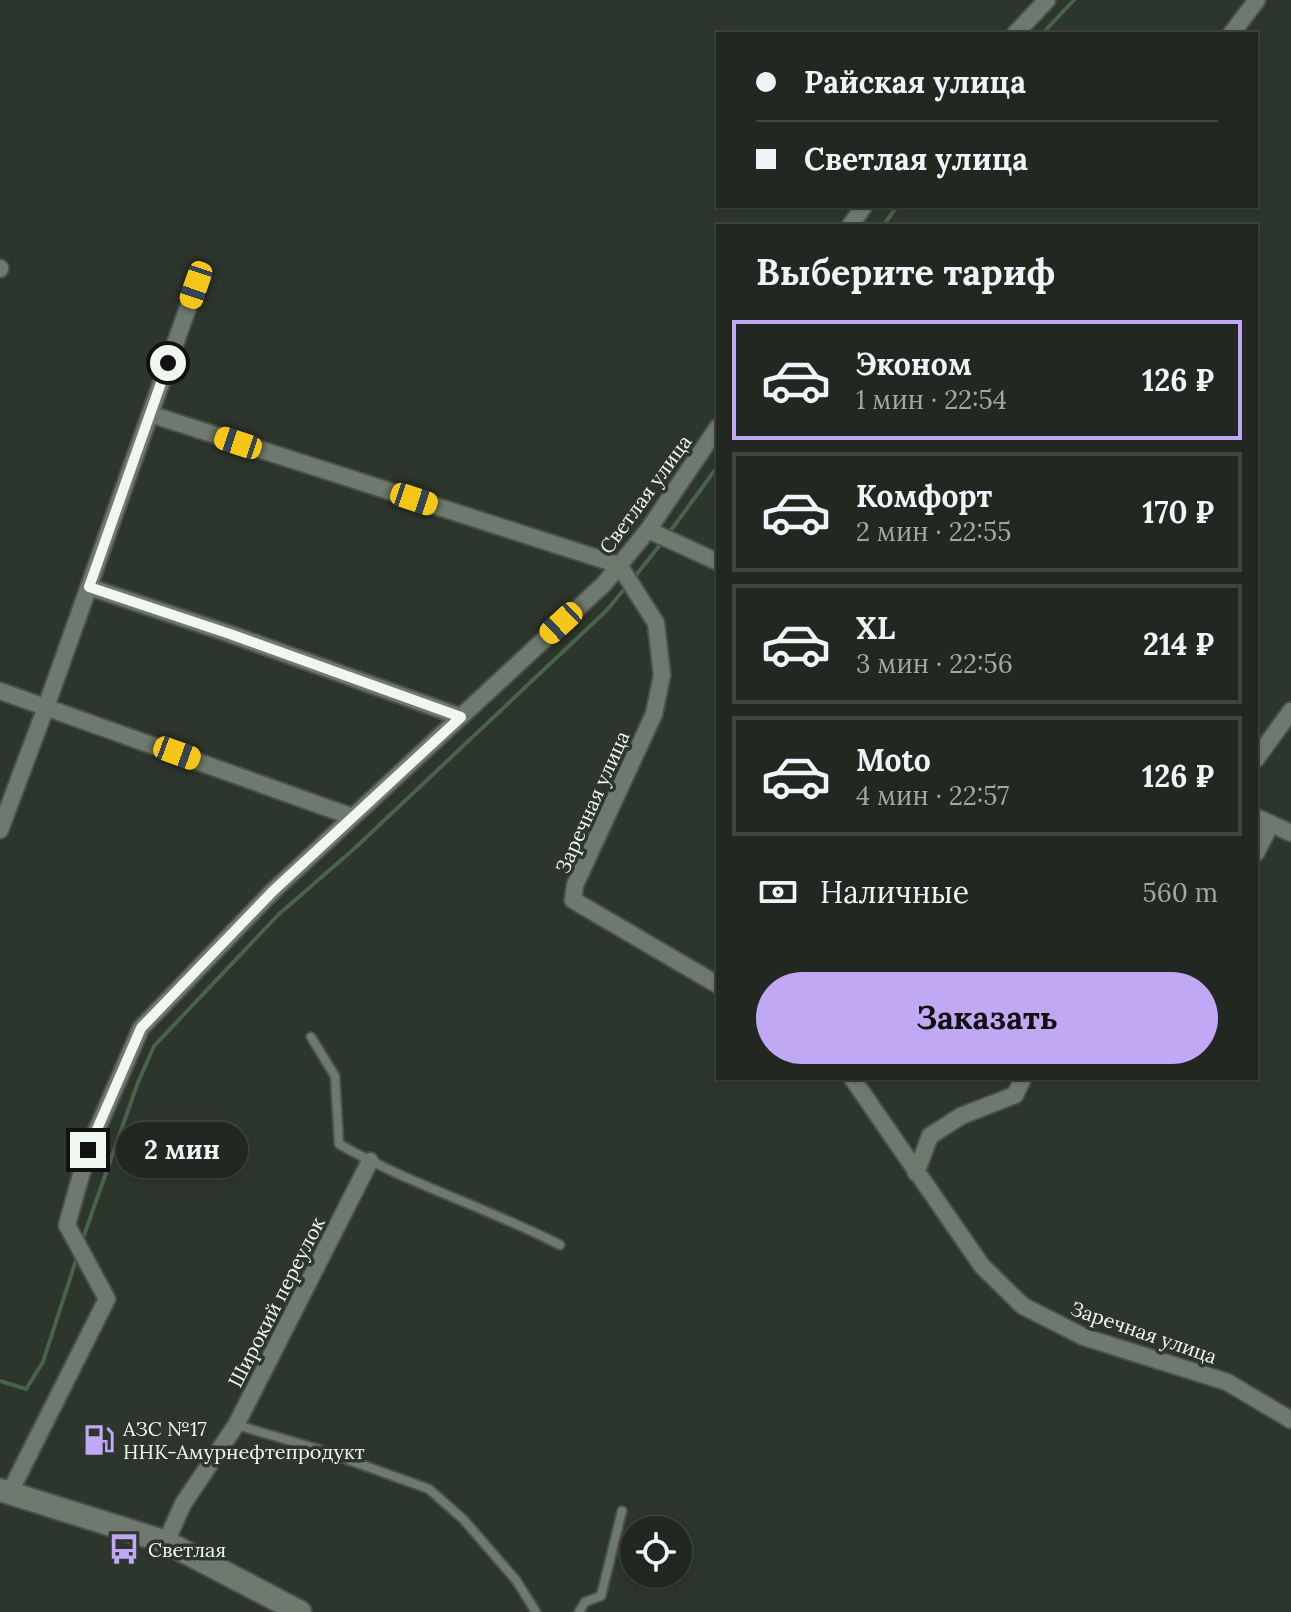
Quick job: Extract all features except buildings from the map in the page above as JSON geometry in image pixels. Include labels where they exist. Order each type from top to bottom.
[{"type":"street","points":[[1017,32],[1047,0]]},
{"type":"street","points":[[1233,32],[1257,0]]},
{"type":"street","points":[[0,830],[196,285]]},
{"type":"street","points":[[150,414],[619,565]]},
{"type":"street","name":"Светлая улица","points":[[5,1491],[107,1299],[67,1225],[88,1150],[141,1028],[273,891],[604,584],[648,530],[716,430]]},
{"type":"street","points":[[648,530],[716,561]]},
{"type":"street","name":"Заречная улица","points":[[619,565],[656,623],[662,675],[654,714],[575,885],[573,900],[716,984]]},
{"type":"street","points":[[89,587],[461,717]]},
{"type":"street","points":[[0,691],[353,817]]},
{"type":"street","points":[[1258,756],[1291,711]]},
{"type":"street","points":[[1258,844],[1263,820],[1291,833]]},
{"type":"street","name":"Заречная улица","points":[[853,1080],[982,1266],[1023,1306],[1084,1337],[1227,1382],[1291,1420]]},
{"type":"street","points":[[916,1173],[930,1136],[961,1116],[1015,1095],[1022,1080]]},
{"type":"street","name":"Широкий переулок","points":[[166,1542],[183,1504],[236,1425],[370,1161]]},
{"type":"street","points":[[5,1491],[166,1542],[300,1612]]},
{"type":"lane","points":[[311,1037],[335,1076],[339,1144],[370,1161],[515,1221],[560,1245]]},
{"type":"lane","points":[[236,1425],[321,1450],[429,1489],[463,1519],[516,1580],[536,1612]]},
{"type":"lane","points":[[579,1612],[585,1602],[601,1596],[622,1511]]},
{"type":"waterway","points":[[1044,32],[1074,0]]},
{"type":"waterway","points":[[884,224],[896,208]]},
{"type":"waterway","points":[[669,533],[716,469]]},
{"type":"waterway","points":[[632,580],[664,540]]},
{"type":"waterway","points":[[82,1241],[137,1085],[154,1046],[278,915],[355,848],[606,611],[626,587]]},
{"type":"waterway","points":[[0,1381],[26,1389],[43,1362],[77,1257]]},
{"type":"place","name":"АЗС №17 ННК-Амурнефтепродукт","points":[[99,1440]]},
{"type":"place","name":"Светлая","points":[[124,1549]]},
{"type":"route","points":[[88,1150],[141,1028],[273,891],[461,717],[89,587],[168,363]]}]
